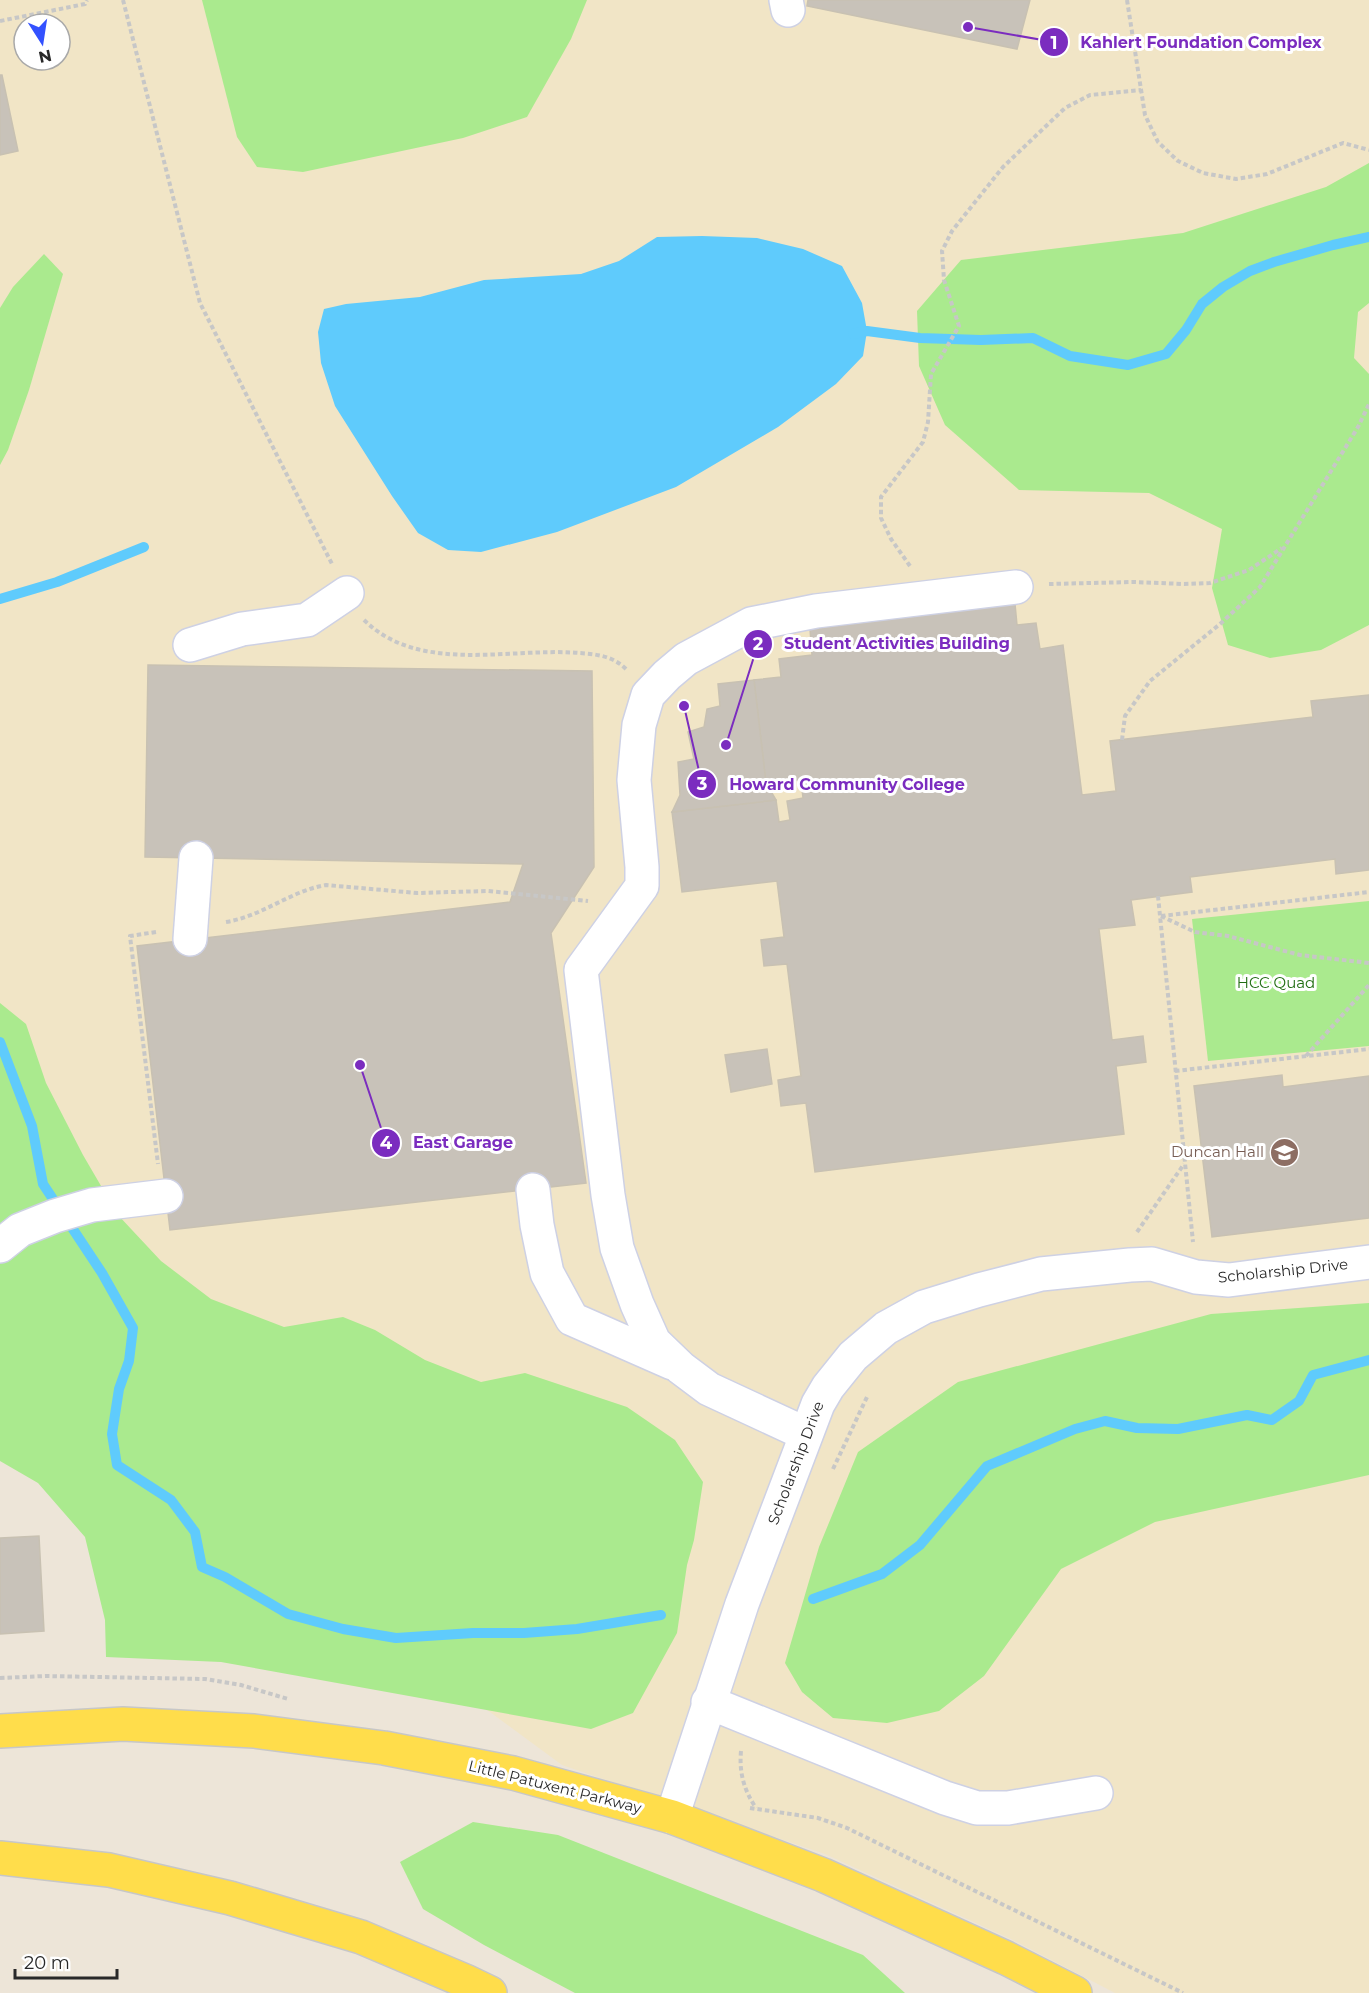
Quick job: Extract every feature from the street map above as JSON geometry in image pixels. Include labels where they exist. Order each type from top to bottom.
[{"type":"main road","name":"Little Patuxent Parkway","points":[[0,1731],[123,1724],[254,1731],[384,1749],[513,1773],[672,1816],[823,1875],[1006,1958],[1075,1993]]},
{"type":"main road","points":[[0,1858],[109,1870],[230,1898],[361,1937],[490,1993]]},
{"type":"street","points":[[806,1434],[710,1389],[681,1368],[654,1342],[629,1285],[617,1248],[608,1195],[581,969],[642,886],[634,780],[639,725],[648,695],[686,658],[750,624],[816,611],[1016,587]]},
{"type":"street","points":[[190,645],[242,629],[307,620],[347,593]]},
{"type":"street","points":[[190,933],[196,858]]},
{"type":"street","points":[[533,1190],[537,1225],[547,1273],[572,1319],[681,1368]]},
{"type":"street","points":[[0,1246],[20,1230],[55,1216],[92,1205],[160,1197]]},
{"type":"street","name":"Scholarship Drive","points":[[672,1816],[742,1604],[806,1434],[828,1387],[853,1356],[886,1328],[924,1307],[1041,1274],[1152,1264],[1196,1277],[1228,1280],[1369,1262]]},
{"type":"street","points":[[708,1702],[945,1798],[977,1808],[1008,1808],[1096,1793]]},
{"type":"path","points":[[0,21],[85,4],[87,0]]},
{"type":"path","points":[[123,0],[200,303],[360,616],[373,628],[396,641],[449,654],[561,651],[610,658],[622,665],[648,695]]},
{"type":"path","points":[[1127,0],[1145,115],[1158,142],[1178,161],[1203,173],[1236,179],[1267,174],[1342,143],[1369,150]]},
{"type":"path","points":[[927,598],[921,581],[891,539],[881,518],[881,497],[923,442],[928,422],[932,374],[959,326],[944,280],[942,251],[952,231],[1003,166],[1065,108],[1090,95],[1141,90]]},
{"type":"path","points":[[1122,740],[1125,716],[1150,681],[1220,624],[1260,587],[1358,427],[1369,404]]},
{"type":"path","points":[[1016,587],[1133,582],[1210,583],[1249,570],[1285,546]]},
{"type":"path","points":[[160,1197],[130,936],[190,933],[246,918],[314,887],[326,885],[417,893],[488,891],[628,904]]},
{"type":"path","points":[[1160,916],[1369,892]]},
{"type":"path","points":[[1158,896],[1196,1277]]},
{"type":"path","points":[[1160,916],[1195,932],[1228,936],[1300,955],[1369,963]]},
{"type":"path","points":[[1306,1056],[1369,985]]},
{"type":"path","points":[[1175,1071],[1369,1049]]},
{"type":"path","points":[[1113,1267],[1185,1164]]},
{"type":"path","points":[[741,1750],[741,1777],[757,1809]]},
{"type":"path","points":[[749,1808],[818,1818],[847,1828],[1183,1993]]},
{"type":"shaded area","points":[[0,0],[1369,0],[1369,1993],[1115,1993],[1011,1939],[825,1854],[562,1765],[0,1351]]},
{"type":"green space","points":[[202,0],[587,0],[571,39],[527,117],[463,138],[303,172],[257,167],[237,137]]},
{"type":"green space","points":[[1369,163],[1369,303],[1358,312],[1354,358],[1369,374],[1369,625],[1321,650],[1270,658],[1228,645],[1212,588],[1222,529],[1149,493],[1019,490],[945,425],[919,366],[917,311],[961,260],[1183,233],[1326,187]]},
{"type":"green space","points":[[44,254],[63,274],[29,390],[8,450],[0,465],[0,308],[13,287]]},
{"type":"green space","name":"HCC Quad","points":[[1369,901],[1369,1046],[1208,1061],[1192,919]]},
{"type":"green space","points":[[0,1003],[26,1024],[46,1083],[83,1155],[118,1215],[161,1261],[211,1299],[284,1327],[343,1317],[375,1330],[425,1360],[481,1382],[525,1373],[627,1407],[675,1440],[703,1482],[677,1633],[633,1713],[591,1729],[221,1662],[106,1657],[105,1620],[85,1537],[38,1483],[0,1461]]},
{"type":"green space","points":[[1369,1303],[1369,1475],[1155,1522],[1061,1569],[984,1676],[939,1711],[887,1723],[833,1718],[802,1692],[785,1663],[819,1547],[858,1452],[958,1382],[1211,1314]]},
{"type":"green space","points":[[473,1822],[558,1835],[863,1955],[905,1993],[575,1993],[484,1945],[423,1909],[400,1862]]},
{"type":"water","points":[[657,237],[757,238],[803,249],[842,266],[862,303],[867,331],[863,356],[836,384],[778,427],[676,487],[557,532],[481,552],[448,550],[418,533],[335,406],[321,363],[318,332],[324,309],[346,304],[420,297],[484,280],[581,274],[619,261]]},
{"type":"building","points":[[808,0],[1030,0],[1017,49],[807,6]]},
{"type":"building","points":[[0,75],[2,75],[18,151],[0,155]]},
{"type":"building","points":[[1015,604],[1017,625],[1036,623],[1040,649],[1063,645],[1082,795],[1116,791],[1110,741],[1313,717],[1311,701],[1369,695],[1369,870],[1336,874],[1335,859],[1190,877],[1192,892],[1131,900],[1135,925],[1099,929],[1112,1040],[1143,1036],[1146,1062],[1116,1066],[1124,1134],[815,1172],[806,1103],[781,1106],[778,1080],[801,1076],[787,964],[764,966],[761,940],[784,937],[777,881],[682,892],[672,812],[776,800],[779,822],[790,820],[787,801],[803,798],[801,780],[766,783],[754,680],[781,677],[779,659],[812,655],[810,629]]},
{"type":"building","points":[[148,665],[592,671],[594,867],[551,933],[586,1183],[170,1230],[137,946],[510,902],[523,864],[145,857]]},
{"type":"building","points":[[754,680],[766,783],[776,800],[672,812],[680,795],[678,762],[694,759],[688,732],[704,727],[707,709],[720,706],[718,684]]},
{"type":"building","points":[[767,1049],[772,1084],[731,1092],[725,1055]]},
{"type":"building","name":"Duncan Hall","points":[[1282,1075],[1283,1087],[1369,1076],[1369,1218],[1212,1237],[1194,1086]]},
{"type":"building","points":[[39,1536],[44,1631],[0,1634],[0,1538]]},
{"type":"waterway","points":[[853,334],[867,331],[920,338],[981,340],[1033,338],[1070,356],[1128,365],[1166,354],[1186,330],[1202,304],[1223,287],[1250,271],[1333,245],[1369,237]]},
{"type":"waterway","points":[[0,599],[57,582],[144,547]]},
{"type":"waterway","points":[[0,1042],[32,1126],[43,1184],[102,1273],[133,1328],[129,1361],[119,1389],[112,1434],[117,1465],[171,1500],[195,1532],[202,1567],[225,1577],[288,1614],[343,1629],[396,1638],[577,1629],[661,1615]]},
{"type":"waterway","points":[[813,1599],[882,1574],[920,1545],[987,1466],[1075,1429],[1105,1421],[1137,1428],[1178,1429],[1247,1415],[1272,1420],[1299,1401],[1313,1375],[1369,1360]]},
{"type":"place","name":"Kahlert Foundation Complex","points":[[968,27]]},
{"type":"place","name":"Howard Community College","points":[[684,706]]},
{"type":"place","name":"Student Activities Building","points":[[726,745]]},
{"type":"place","name":"East Garage","points":[[360,1065]]},
{"type":"place","name":"Duncan Hall","points":[[1285,1152]]}]
